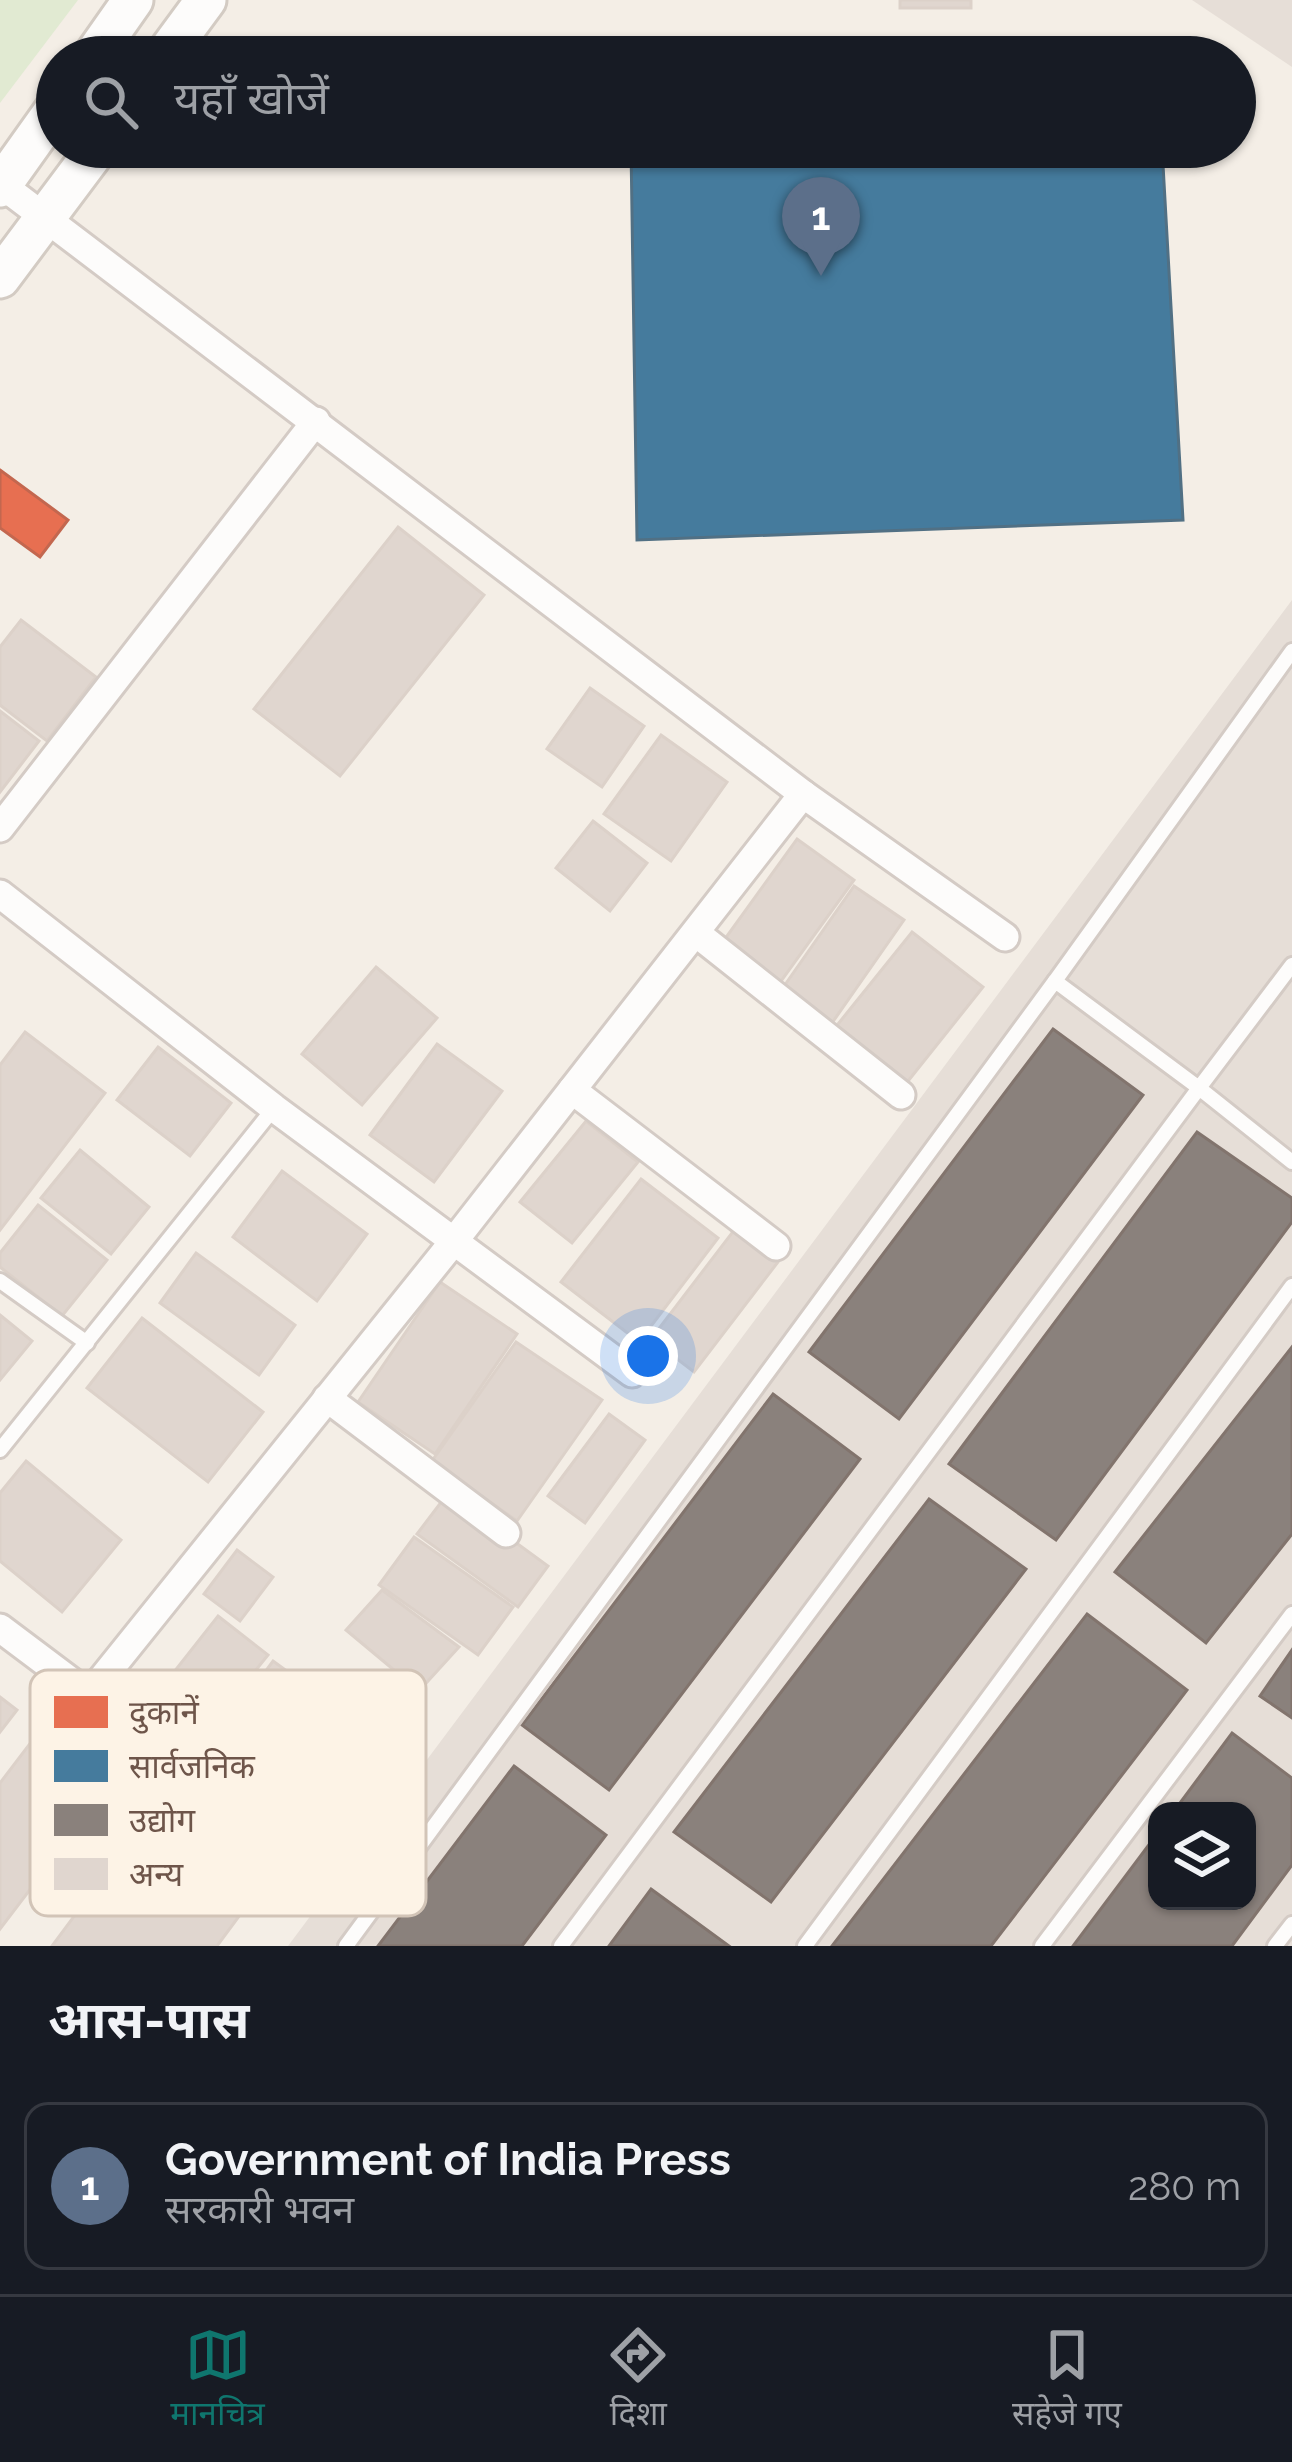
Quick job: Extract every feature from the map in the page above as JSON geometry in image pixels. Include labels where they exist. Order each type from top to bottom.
[{"type":"main road","points":[[108,36],[134,0]]},
{"type":"main road","points":[[179,36],[206,0]]},
{"type":"main road","points":[[1,186],[36,137]]},
{"type":"main road","points":[[0,278],[82,168]]},
{"type":"street","points":[[1,186],[47,216],[803,794],[1005,937]]},
{"type":"street","points":[[0,828],[316,422]]},
{"type":"street","points":[[109,1670],[454,1241],[803,794]]},
{"type":"street","points":[[0,894],[274,1108],[632,1373]]},
{"type":"street","points":[[696,933],[901,1095]]},
{"type":"street","points":[[572,1090],[776,1246]]},
{"type":"street","points":[[327,1398],[506,1533]]},
{"type":"street","points":[[0,1628],[56,1670]]},
{"type":"lane","points":[[426,1837],[1292,651]]},
{"type":"lane","points":[[561,1946],[1292,965]]},
{"type":"lane","points":[[1055,981],[1292,1162]]},
{"type":"lane","points":[[0,1450],[274,1108]]},
{"type":"lane","points":[[0,1281],[86,1343]]},
{"type":"lane","points":[[805,1946],[1292,1286]]},
{"type":"lane","points":[[1042,1946],[1292,1614]]},
{"type":"lane","points":[[346,1946],[368,1916]]},
{"type":"lane","points":[[1275,1946],[1292,1924]]},
{"type":"shaded area","points":[[1192,0],[1292,0],[1292,67],[1256,43],[1256,36],[1246,36]]},
{"type":"shaded area","points":[[1292,600],[1292,1946],[288,1946],[310,1916],[426,1916],[426,1761]]},
{"type":"green space","points":[[0,0],[78,0],[51,36],[36,36],[36,55],[0,103]]},
{"type":"building: दुकानें","points":[[0,470],[68,520],[40,557],[0,528]]},
{"type":"building: सार्वजनिक","points":[[631,168],[1163,168],[1183,520],[637,540]]},
{"type":"building: उद्योग","points":[[1053,1029],[1143,1095],[899,1419],[809,1352]]},
{"type":"building: उद्योग","points":[[1197,1132],[1292,1198],[1292,1222],[1056,1540],[949,1464]]},
{"type":"building: उद्योग","points":[[1292,1347],[1292,1534],[1206,1643],[1115,1572]]},
{"type":"building: उद्योग","points":[[773,1394],[860,1459],[609,1790],[522,1725]]},
{"type":"building: उद्योग","points":[[929,1499],[1026,1569],[771,1902],[674,1832]]},
{"type":"building: उद्योग","points":[[1087,1614],[1187,1690],[991,1946],[832,1946]]},
{"type":"building: उद्योग","points":[[1292,1650],[1292,1718],[1260,1696]]},
{"type":"building: उद्योग","points":[[1232,1733],[1292,1778],[1292,1865],[1232,1946],[1073,1946],[1148,1846],[1148,1910],[1256,1910],[1256,1802],[1181,1802]]},
{"type":"building: उद्योग","points":[[514,1766],[606,1835],[522,1946],[378,1946],[401,1916],[426,1916],[426,1882]]},
{"type":"building: उद्योग","points":[[651,1889],[729,1946],[609,1946]]},
{"type":"building: अन्य","points":[[900,0],[971,0],[971,8],[900,8]]},
{"type":"building: अन्य","points":[[398,527],[484,595],[340,776],[254,709]]},
{"type":"building: अन्य","points":[[21,620],[96,677],[47,741],[0,705],[0,647]]},
{"type":"building: अन्य","points":[[590,688],[644,726],[602,787],[547,749]]},
{"type":"building: अन्य","points":[[0,711],[39,741],[0,792]]},
{"type":"building: अन्य","points":[[661,735],[727,782],[671,861],[604,814]]},
{"type":"building: अन्य","points":[[593,821],[647,863],[610,911],[556,868]]},
{"type":"building: अन्य","points":[[797,839],[854,880],[779,984],[722,943]]},
{"type":"building: अन्य","points":[[854,886],[904,920],[832,1023],[782,989]]},
{"type":"building: अन्य","points":[[912,932],[983,987],[905,1085],[834,1029]]},
{"type":"building: अन्य","points":[[376,967],[437,1018],[362,1105],[302,1054]]},
{"type":"building: अन्य","points":[[25,1032],[105,1093],[0,1230],[0,1065]]},
{"type":"building: अन्य","points":[[437,1044],[502,1091],[434,1182],[370,1135]]},
{"type":"building: अन्य","points":[[158,1047],[231,1103],[190,1156],[117,1100]]},
{"type":"building: अन्य","points":[[586,1121],[638,1162],[572,1243],[520,1202]]},
{"type":"building: अन्य","points":[[80,1150],[149,1207],[111,1254],[41,1198]]},
{"type":"building: अन्य","points":[[282,1171],[367,1234],[317,1301],[233,1237]]},
{"type":"building: अन्य","points":[[641,1179],[718,1238],[639,1342],[561,1282]]},
{"type":"building: अन्य","points":[[38,1205],[107,1260],[62,1316],[0,1267],[0,1253]]},
{"type":"building: अन्य","points":[[738,1225],[781,1258],[694,1372],[651,1339]]},
{"type":"building: अन्य","points":[[196,1253],[295,1325],[259,1375],[160,1303]]},
{"type":"building: अन्य","points":[[440,1282],[517,1334],[435,1454],[358,1402]]},
{"type":"building: अन्य","points":[[0,1315],[32,1341],[0,1380]]},
{"type":"building: अन्य","points":[[142,1318],[263,1412],[208,1482],[87,1388]]},
{"type":"building: अन्य","points":[[516,1342],[602,1400],[517,1521],[432,1461]]},
{"type":"building: अन्य","points":[[609,1414],[645,1440],[585,1523],[548,1496]]},
{"type":"building: अन्य","points":[[26,1461],[121,1540],[62,1612],[0,1561],[0,1493]]},
{"type":"building: अन्य","points":[[448,1493],[548,1566],[518,1607],[417,1534]]},
{"type":"building: अन्य","points":[[414,1537],[513,1607],[478,1655],[379,1585]]},
{"type":"building: अन्य","points":[[237,1550],[273,1577],[240,1621],[204,1594]]},
{"type":"building: अन्य","points":[[382,1590],[459,1647],[426,1683],[426,1670],[394,1670],[346,1630]]},
{"type":"building: अन्य","points":[[218,1616],[268,1655],[256,1670],[176,1670]]},
{"type":"building: अन्य","points":[[0,1697],[17,1710],[0,1732]]},
{"type":"building: अन्य","points":[[30,1744],[30,1890],[0,1929],[0,1783]]},
{"type":"building: अन्य","points":[[74,1916],[239,1916],[217,1946],[52,1946]]},
{"type":"place","name":"Government of India Press","points":[[821,276]]}]
